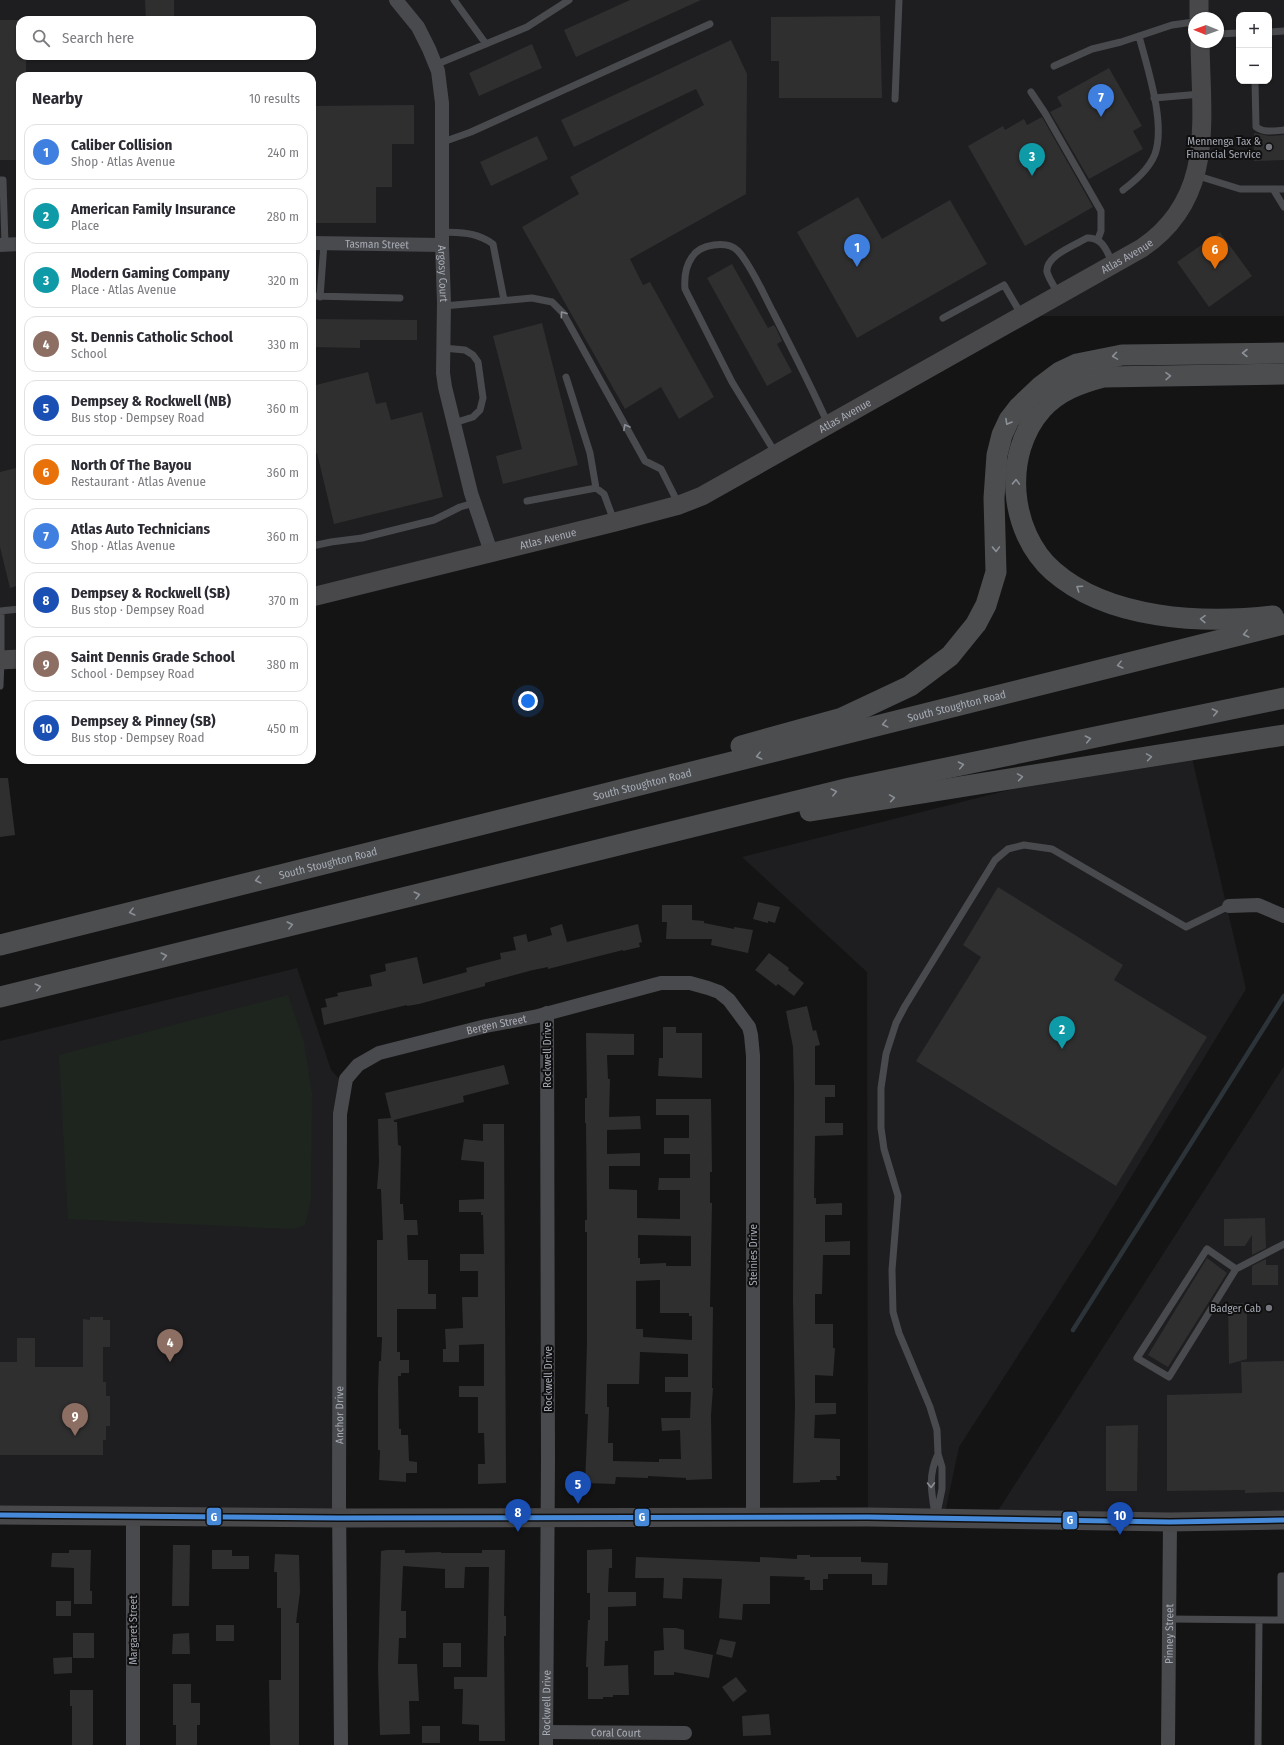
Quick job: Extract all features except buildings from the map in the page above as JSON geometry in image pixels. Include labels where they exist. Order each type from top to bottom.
[{"type":"main road","points":[[323,864],[842,718],[910,686],[950,656],[976,624],[986,606],[994,578],[996,563],[994,498],[997,455],[1002,435],[1009,420],[1019,407],[1040,387],[1060,372],[1077,364],[1122,355],[1284,353]]},
{"type":"main road","points":[[1284,374],[1103,377],[1084,382],[1071,388],[1042,409],[1024,437],[1016,465],[1015,487],[1019,510],[1030,543],[1040,558],[1054,572],[1084,592],[1126,608],[1160,616],[1244,619],[1284,615]]},
{"type":"main road","name":"South Stoughton Road","points":[[0,945],[1284,624]]},
{"type":"main road","points":[[0,997],[850,788],[1284,698]]},
{"type":"main road","points":[[660,835],[1284,735]]},
{"type":"street","name":"Argosy Court","points":[[396,0],[418,27],[438,71],[442,103],[443,142],[442,239],[444,387],[474,503],[491,552]]},
{"type":"street","points":[[1199,0],[1199,12]]},
{"type":"street","name":"Atlas Avenue","points":[[316,593],[615,522],[679,505],[702,496],[1142,248],[1165,230],[1176,218],[1186,201],[1195,175],[1200,154],[1200,48]]},
{"type":"street","name":"Tasman Street","points":[[318,244],[442,239]]},
{"type":"street","points":[[2,245],[16,244]]},
{"type":"street","points":[[1229,906],[1258,905],[1284,916]]},
{"type":"street","name":"Bergen Street","points":[[345,1085],[349,1075],[358,1065],[379,1054],[486,1026],[547,1013],[661,983],[690,983],[719,992],[729,1000]]},
{"type":"street","name":"Steinies Drive","points":[[729,1000],[749,1027],[753,1056],[754,1517]]},
{"type":"street","name":"Rockwell Drive","points":[[546,1738],[548,1462],[547,1013]]},
{"type":"street","name":"Anchor Drive","points":[[341,1745],[339,1518],[340,1114],[345,1085]]},
{"type":"street","points":[[0,1515],[339,1518],[936,1518],[1170,1522],[1284,1520]]},
{"type":"street","name":"Margaret Street","points":[[133,1516],[133,1745]]},
{"type":"street","name":"Pinney Street","points":[[1168,1745],[1170,1522]]},
{"type":"street","name":"Coral Court","points":[[546,1738],[685,1733]]},
{"type":"lane","points":[[454,0],[486,44]]},
{"type":"lane","points":[[435,64],[527,26],[569,0]]},
{"type":"lane","points":[[895,100],[899,0]]},
{"type":"lane","points":[[1054,66],[1092,49],[1172,25],[1188,23]]},
{"type":"lane","points":[[443,142],[471,132],[710,24]]},
{"type":"lane","points":[[1272,32],[1284,31]]},
{"type":"lane","points":[[1224,34],[1236,33]]},
{"type":"lane","points":[[1123,190],[1138,178],[1148,166],[1155,154],[1157,144],[1158,127],[1154,98],[1139,36]]},
{"type":"lane","points":[[1255,84],[1256,127],[1260,130],[1268,131],[1284,130]]},
{"type":"lane","points":[[1031,92],[1045,113],[1101,211],[1101,227],[1098,239]]},
{"type":"lane","points":[[1154,98],[1200,94]]},
{"type":"lane","points":[[1195,175],[1240,189],[1284,189]]},
{"type":"lane","points":[[0,180],[3,180],[2,245]]},
{"type":"lane","points":[[1272,189],[1284,207]]},
{"type":"lane","points":[[442,239],[472,234],[483,237],[493,244],[504,300]]},
{"type":"lane","points":[[1059,295],[1048,274],[1048,263],[1053,257],[1087,238],[1093,238],[1098,239],[1104,246],[1113,264]]},
{"type":"lane","points":[[318,244],[320,297]]},
{"type":"lane","points":[[777,454],[732,382],[685,289],[684,277],[687,264],[693,255],[702,248],[719,245],[729,246],[738,251],[756,280],[829,425]]},
{"type":"lane","points":[[943,318],[1004,285],[1022,316]]},
{"type":"lane","points":[[316,296],[400,298]]},
{"type":"lane","points":[[444,306],[532,298],[552,302],[563,313],[645,461],[661,469],[679,505]]},
{"type":"lane","points":[[443,348],[464,350],[473,355],[478,362],[483,398],[480,410],[473,417],[454,423]]},
{"type":"lane","points":[[566,377],[590,453],[596,488],[604,494],[615,522]]},
{"type":"lane","points":[[527,501],[596,488]]},
{"type":"lane","points":[[316,545],[362,538],[434,520],[460,507],[474,503]]},
{"type":"lane","points":[[0,686],[7,660],[0,611],[16,609]]},
{"type":"lane","points":[[936,1518],[942,1489],[942,1468],[938,1454],[937,1430],[932,1413],[897,1328],[892,1301],[892,1270],[898,1196],[882,1139],[880,1110],[886,1054],[890,1039],[902,1012],[995,860],[1008,849],[1024,845],[1052,849],[1186,927],[1229,906]]},
{"type":"lane","points":[[1236,1269],[1206,1248],[1138,1358],[1169,1377],[1236,1269],[1284,1244]]},
{"type":"lane","points":[[936,1518],[931,1481],[932,1467],[938,1454]]},
{"type":"lane","points":[[1169,1619],[1282,1620],[1281,1576],[1284,1576]]},
{"type":"lane","points":[[1258,1745],[1259,1620]]},
{"type":"shaded area","points":[[0,0],[1284,0],[1284,316],[1022,316],[702,496],[316,596],[316,72],[16,72],[16,659],[0,660]]},
{"type":"shaded area","points":[[1189,745],[1246,989],[1095,1236],[959,1447],[944,1518],[868,1517],[867,972],[742,857]]},
{"type":"shaded area","points":[[297,968],[331,1070],[345,1085],[339,1518],[0,1515],[0,1041]]},
{"type":"shaded area","points":[[288,995],[304,1042],[312,1094],[311,1199],[305,1225],[293,1229],[68,1219],[59,1055]]},
{"type":"shaded area","points":[[1284,1066],[1284,1520],[992,1520]]},
{"type":"waterway","points":[[1073,1330],[1284,996]]},
{"type":"transit line","name":"G","points":[[0,1515],[339,1518],[868,1517],[1170,1522],[1284,1520]]},
{"type":"place","name":"Atlas Auto Technicians","points":[[1101,117]]},
{"type":"place","name":"Mennenga Tax & Financial Service","points":[[1269,147]]},
{"type":"place","name":"Modern Gaming Company","points":[[1032,176]]},
{"type":"place","name":"Caliber Collision","points":[[857,267]]},
{"type":"place","name":"North Of The Bayou","points":[[1215,269]]},
{"type":"place","name":"American Family Insurance","points":[[1062,1049]]},
{"type":"place","name":"Badger Cab","points":[[1269,1308]]},
{"type":"place","name":"St. Dennis Catholic School","points":[[170,1362]]},
{"type":"place","name":"Saint Dennis Grade School","points":[[75,1436]]},
{"type":"place","name":"Dempsey & Rockwell (NB)","points":[[578,1504]]},
{"type":"place","name":"Dempsey & Rockwell (SB)","points":[[518,1532]]},
{"type":"place","name":"Dempsey & Pinney (SB)","points":[[1120,1535]]}]
